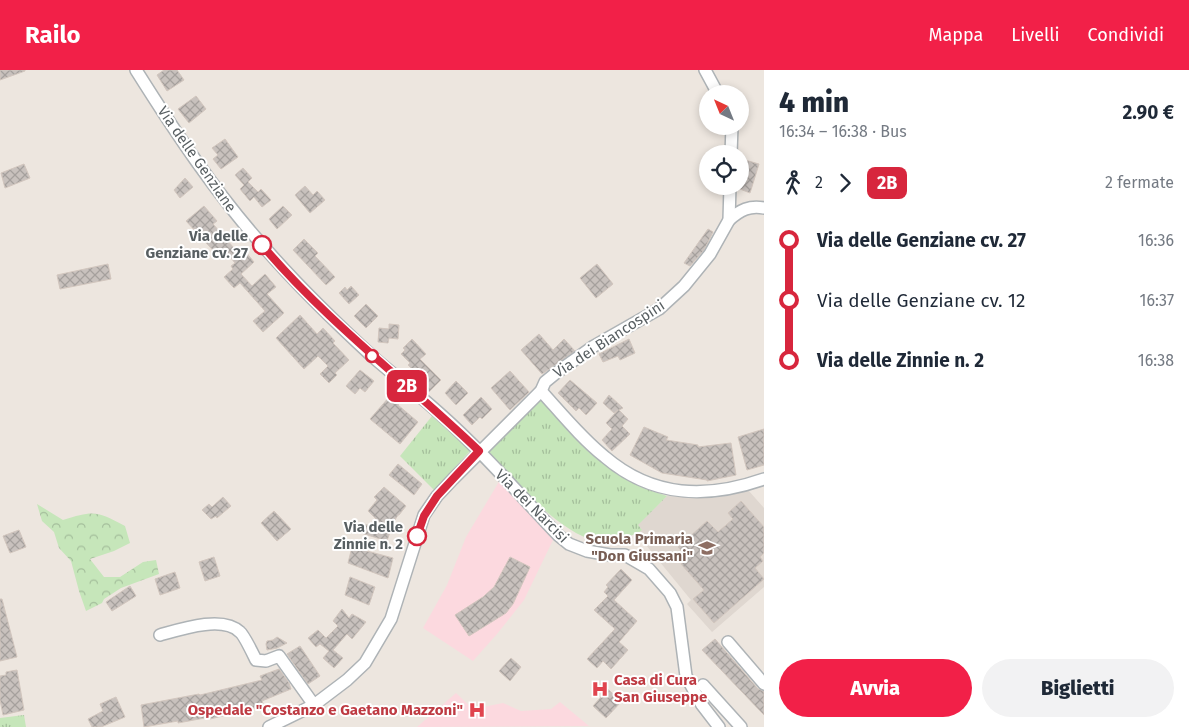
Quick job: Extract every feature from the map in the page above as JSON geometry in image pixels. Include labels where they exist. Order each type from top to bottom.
[{"type":"street","name":"Via delle Genziane","points":[[136,70],[193,157],[231,208],[265,249],[329,315],[479,451]]},
{"type":"street","points":[[706,70],[714,85]]},
{"type":"street","name":"Via dei Biancospini","points":[[269,727],[314,705],[347,680],[365,663],[391,619],[424,516],[437,496],[479,451],[540,391],[545,382],[594,346],[659,309],[684,286],[710,254],[729,220],[730,195]]},
{"type":"street","points":[[729,220],[739,211],[764,208]]},
{"type":"street","points":[[540,391],[605,458],[650,485],[699,493],[733,489],[764,479]]},
{"type":"street","name":"Via dei Narcisi","points":[[479,451],[558,535],[570,544],[587,551],[610,555],[625,555],[649,569],[660,581],[670,593],[677,607],[686,676],[702,705],[716,723]]},
{"type":"street","points":[[160,635],[219,623],[231,626],[241,633],[256,660],[266,661],[279,656],[314,705]]},
{"type":"street","points":[[728,642],[764,684]]},
{"type":"street","points":[[703,685],[741,727]]},
{"type":"street","points":[[716,723],[725,710]]},
{"type":"shaded area","points":[[500,480],[553,540],[524,600],[473,661],[423,628],[447,585],[466,537]]},
{"type":"shaded area","name":"Scuola Primaria \"Don Giussani\"","points":[[748,490],[764,508],[764,587],[712,632],[687,604],[691,600],[637,534],[642,530],[637,525],[667,496],[713,498]]},
{"type":"shaded area","name":"Ospedale \"Costanzo e Gaetano Mazzoni\"","points":[[456,693],[473,709],[503,703],[521,711],[551,709],[560,702],[589,726],[417,727]]},
{"type":"green space","points":[[540,398],[613,471],[643,488],[667,496],[638,525],[642,530],[637,534],[600,541],[582,536],[537,504],[486,452]]},
{"type":"green space","points":[[432,416],[470,451],[434,490],[400,456]]},
{"type":"green space","points":[[37,504],[63,520],[95,514],[108,517],[125,526],[130,543],[90,559],[104,577],[120,577],[143,562],[156,560],[159,574],[121,588],[104,599],[102,603],[86,611],[71,561],[59,548],[54,532],[42,521]]},
{"type":"green space","points":[[24,715],[26,727],[0,727],[0,718]]},
{"type":"building","points":[[0,70],[25,70],[25,71],[0,80]]},
{"type":"building","points":[[164,70],[177,70],[184,80],[167,91],[157,75]]},
{"type":"building","points":[[196,96],[206,109],[189,123],[178,109]]},
{"type":"building","points":[[225,139],[238,157],[221,169],[213,159],[218,155],[212,148]]},
{"type":"building","points":[[749,161],[759,164],[749,193]]},
{"type":"building","points":[[24,164],[30,178],[5,188],[1,173]]},
{"type":"building","points":[[243,168],[252,178],[248,182],[258,192],[261,189],[271,200],[262,207],[254,197],[250,201],[240,189],[244,185],[235,175]]},
{"type":"building","points":[[185,178],[193,187],[180,198],[174,190]]},
{"type":"building","points":[[305,186],[313,195],[317,191],[325,200],[310,213],[295,195]]},
{"type":"building","points":[[204,206],[217,221],[213,224],[240,255],[245,251],[254,262],[241,274],[252,286],[265,274],[276,287],[267,294],[284,313],[263,332],[253,321],[265,311],[240,283],[234,288],[224,277],[233,269],[231,266],[235,263],[227,253],[221,259],[186,221]]},
{"type":"building","points":[[283,206],[292,215],[277,229],[269,219]]},
{"type":"building","points":[[708,229],[713,232],[704,250],[690,266],[684,263]]},
{"type":"building","points":[[304,239],[318,253],[315,256],[335,277],[326,285],[293,250]]},
{"type":"building","points":[[108,264],[111,279],[60,289],[57,275]]},
{"type":"building","points":[[597,264],[613,284],[596,298],[580,278]]},
{"type":"building","points":[[351,286],[359,295],[349,304],[339,293],[345,287],[347,290]]},
{"type":"building","points":[[366,304],[378,316],[366,328],[354,316]]},
{"type":"building","points":[[300,315],[317,334],[323,328],[335,341],[333,343],[349,360],[335,373],[337,375],[329,383],[320,374],[328,366],[318,356],[304,369],[276,338]]},
{"type":"building","points":[[389,324],[399,325],[398,339],[389,338],[388,343],[378,342],[379,328],[389,329]]},
{"type":"building","points":[[539,334],[553,350],[564,339],[575,351],[542,374],[521,350]]},
{"type":"building","points":[[412,339],[426,354],[420,359],[441,380],[429,392],[415,378],[418,375],[401,354],[405,350],[403,348]]},
{"type":"building","points":[[629,339],[635,353],[620,360],[618,356],[603,362],[599,354]]},
{"type":"building","points":[[360,370],[374,381],[365,392],[360,388],[355,394],[346,386]]},
{"type":"building","points":[[510,371],[529,392],[510,410],[491,388]]},
{"type":"building","points":[[570,380],[597,403],[586,415],[579,408],[576,411],[558,393]]},
{"type":"building","points":[[456,381],[468,393],[456,405],[445,393]]},
{"type":"building","points":[[609,395],[623,408],[619,410],[628,419],[622,426],[630,434],[612,451],[602,440],[612,429],[606,423],[618,410],[614,413],[603,403]]},
{"type":"building","points":[[390,396],[418,422],[400,444],[370,419]]},
{"type":"building","points":[[481,397],[492,409],[482,419],[480,417],[472,425],[463,415]]},
{"type":"building","points":[[644,427],[668,437],[666,440],[698,445],[698,447],[731,443],[736,475],[707,481],[662,473],[630,455]]},
{"type":"building","points":[[764,429],[764,465],[747,470],[738,437]]},
{"type":"building","points":[[398,464],[422,484],[414,495],[389,475]]},
{"type":"building","points":[[384,487],[406,506],[388,531],[368,511],[377,500],[374,497]]},
{"type":"building","points":[[223,497],[231,506],[217,518],[216,516],[211,519],[202,510],[209,504],[212,507]]},
{"type":"building","points":[[741,501],[764,527],[764,553],[760,557],[763,561],[755,568],[764,579],[714,623],[693,599],[704,590],[681,564],[688,558],[678,547],[707,521],[718,532],[733,519],[728,513]]},
{"type":"building","points":[[274,511],[291,529],[277,541],[261,523]]},
{"type":"building","points":[[364,524],[390,532],[387,541],[361,533]]},
{"type":"building","points":[[19,530],[26,547],[10,553],[3,536]]},
{"type":"building","points":[[352,547],[393,558],[388,578],[348,563]]},
{"type":"building","points":[[214,557],[220,576],[205,581],[199,562]]},
{"type":"building","points":[[510,557],[530,567],[513,604],[506,613],[469,636],[455,615],[483,597],[494,587]]},
{"type":"building","points":[[621,569],[632,580],[614,600],[637,621],[619,642],[628,650],[611,669],[603,661],[597,668],[587,659],[615,629],[594,610],[608,596],[604,592],[608,587],[606,585]]},
{"type":"building","points":[[175,572],[180,588],[160,595],[155,579]]},
{"type":"building","points":[[350,577],[375,587],[369,605],[345,595]]},
{"type":"building","points":[[130,586],[136,596],[112,611],[106,602]]},
{"type":"building","points":[[0,599],[2,599],[17,657],[0,661]]},
{"type":"building","points":[[342,609],[349,618],[352,614],[366,622],[352,639],[347,634],[333,650],[343,658],[334,668],[323,658],[329,651],[320,644],[316,647],[308,638],[318,630],[326,638],[338,626],[333,621]]},
{"type":"building","points":[[277,637],[287,643],[267,650],[267,641]]},
{"type":"building","points":[[715,639],[758,689],[764,691],[764,715],[702,650]]},
{"type":"building","points":[[300,646],[320,676],[308,684],[287,654]]},
{"type":"building","points":[[511,658],[521,667],[510,681],[499,671]]},
{"type":"building","points":[[279,669],[291,689],[262,701],[264,706],[210,719],[210,717],[144,727],[141,705],[200,695],[262,680],[260,676]]},
{"type":"building","points":[[17,670],[24,710],[3,715],[0,700],[0,676],[6,675],[6,672]]},
{"type":"building","points":[[608,689],[621,702],[606,718],[593,706]]},
{"type":"building","points":[[116,697],[125,717],[101,727],[92,727],[88,719],[103,711],[100,704]]},
{"type":"bus line","name":"2B","points":[[262,245],[329,315],[479,451],[437,496],[424,516],[417,536]]},
{"type":"place","name":"Via delle Genziane cv. 27","points":[[262,245]]},
{"type":"place","name":"Via delle Zinnie n. 2","points":[[417,536]]},
{"type":"place","name":"Scuola Primaria \"Don Giussani\"","points":[[707,548]]},
{"type":"place","name":"Casa di Cura San Giuseppe","points":[[600,689]]},
{"type":"place","name":"Ospedale \"Costanzo e Gaetano Mazzoni\"","points":[[477,710]]}]
